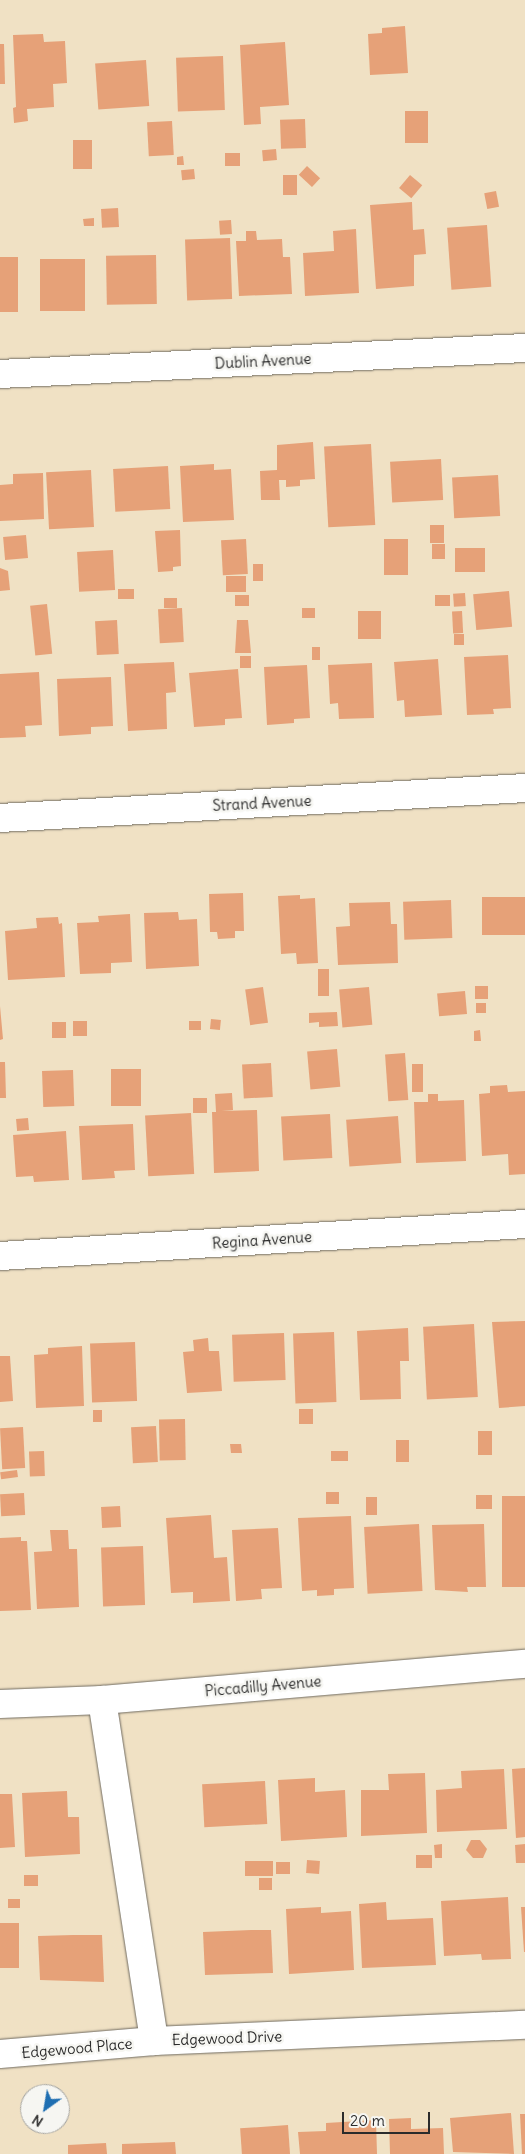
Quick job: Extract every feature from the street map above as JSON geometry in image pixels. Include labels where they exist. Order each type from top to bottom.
[{"type":"street","name":"Dublin Avenue","points":[[0,374],[525,348]]},
{"type":"street","name":"Strand Avenue","points":[[0,818],[525,788]]},
{"type":"street","name":"Regina Avenue","points":[[0,1256],[525,1224]]},
{"type":"street","name":"Piccadilly Avenue","points":[[0,1704],[102,1700],[525,1664]]},
{"type":"street","name":"Edgewood Drive","points":[[102,1700],[154,2042],[525,2025]]},
{"type":"street","name":"Edgewood Place","points":[[0,2054],[154,2042]]},
{"type":"building","points":[[405,26],[408,73],[370,75],[368,34],[382,33],[382,28]]},
{"type":"building","points":[[43,34],[44,42],[65,41],[67,83],[53,84],[54,107],[27,109],[28,121],[14,123],[13,108],[16,107],[13,35]]},
{"type":"building","points":[[285,42],[289,105],[260,107],[261,124],[244,125],[240,45]]},
{"type":"building","points":[[0,44],[4,44],[5,84],[0,84]]},
{"type":"building","points":[[223,56],[225,110],[178,112],[176,58]]},
{"type":"building","points":[[146,60],[149,106],[98,109],[95,64]]},
{"type":"building","points":[[405,111],[428,111],[428,143],[405,143]]},
{"type":"building","points":[[305,119],[306,148],[281,149],[280,120]]},
{"type":"building","points":[[172,121],[174,155],[149,156],[147,122]]},
{"type":"building","points":[[73,140],[92,140],[92,169],[73,169]]},
{"type":"building","points":[[276,149],[277,160],[263,161],[262,150]]},
{"type":"building","points":[[225,153],[240,153],[240,166],[225,166]]},
{"type":"building","points":[[183,156],[184,165],[177,165],[177,157]]},
{"type":"building","points":[[307,166],[320,178],[312,187],[299,175]]},
{"type":"building","points":[[194,169],[195,179],[182,180],[181,170]]},
{"type":"building","points":[[283,175],[297,175],[297,195],[283,195]]},
{"type":"building","points":[[410,175],[422,185],[411,198],[399,188]]},
{"type":"building","points":[[496,191],[499,207],[487,209],[484,193]]},
{"type":"building","points":[[412,202],[413,230],[424,229],[426,254],[414,255],[414,286],[376,289],[370,205]]},
{"type":"building","points":[[118,208],[119,227],[102,228],[101,209]]},
{"type":"building","points":[[94,218],[94,226],[84,226],[83,219]]},
{"type":"building","points":[[231,220],[232,234],[220,235],[219,221]]},
{"type":"building","points":[[487,225],[491,287],[451,290],[447,228]]},
{"type":"building","points":[[356,229],[359,293],[305,296],[303,253],[334,251],[333,231]]},
{"type":"building","points":[[246,231],[256,231],[257,240],[282,239],[283,257],[290,257],[292,294],[239,296],[236,241],[246,241]]},
{"type":"building","points":[[230,238],[232,299],[187,301],[185,240]]},
{"type":"building","points":[[156,255],[157,304],[107,305],[106,256]]},
{"type":"building","points":[[0,257],[18,257],[18,312],[0,312]]},
{"type":"building","points":[[40,259],[85,259],[85,311],[40,311]]},
{"type":"building","points":[[313,442],[315,479],[300,480],[300,486],[286,487],[286,480],[279,480],[280,500],[261,500],[260,471],[277,470],[277,445]]},
{"type":"building","points":[[371,444],[375,525],[328,527],[324,446]]},
{"type":"building","points":[[441,459],[443,500],[392,503],[390,462]]},
{"type":"building","points":[[214,464],[214,470],[231,469],[234,520],[183,522],[180,466]]},
{"type":"building","points":[[168,466],[170,509],[115,512],[113,469]]},
{"type":"building","points":[[91,470],[94,527],[49,529],[46,472]]},
{"type":"building","points":[[43,473],[44,519],[0,521],[0,485],[13,484],[13,474]]},
{"type":"building","points":[[498,475],[500,516],[454,518],[452,477]]},
{"type":"building","points":[[430,525],[444,525],[444,543],[430,543]]},
{"type":"building","points":[[180,530],[181,566],[173,567],[173,571],[158,572],[155,531]]},
{"type":"building","points":[[26,535],[28,558],[5,560],[3,537]]},
{"type":"building","points":[[246,539],[248,574],[223,575],[221,540]]},
{"type":"building","points":[[384,539],[408,539],[408,575],[384,575]]},
{"type":"building","points":[[432,544],[445,544],[445,559],[432,559]]},
{"type":"building","points":[[455,548],[485,548],[485,572],[455,572]]},
{"type":"building","points":[[113,550],[115,590],[79,592],[77,552]]},
{"type":"building","points":[[253,564],[263,564],[263,581],[253,581]]},
{"type":"building","points":[[0,568],[8,571],[10,590],[0,591]]},
{"type":"building","points":[[226,576],[246,576],[246,592],[226,592]]},
{"type":"building","points":[[118,589],[134,589],[134,599],[118,599]]},
{"type":"building","points":[[509,591],[512,627],[476,630],[473,594]]},
{"type":"building","points":[[465,593],[466,606],[454,607],[453,594]]},
{"type":"building","points":[[235,595],[249,595],[249,606],[235,606]]},
{"type":"building","points":[[435,595],[450,595],[450,606],[435,606]]},
{"type":"building","points":[[164,598],[177,598],[177,608],[164,608]]},
{"type":"building","points":[[47,604],[52,654],[35,656],[30,606]]},
{"type":"building","points":[[182,608],[184,642],[160,643],[158,609]]},
{"type":"building","points":[[302,608],[315,608],[315,618],[302,618]]},
{"type":"building","points":[[358,611],[381,611],[381,639],[358,639]]},
{"type":"building","points":[[462,611],[463,633],[453,633],[452,612]]},
{"type":"building","points":[[117,620],[119,654],[97,655],[95,621]]},
{"type":"building","points":[[237,620],[248,620],[251,653],[235,653]]},
{"type":"building","points":[[454,634],[464,634],[464,645],[454,645]]},
{"type":"building","points":[[312,647],[320,647],[320,660],[312,660]]},
{"type":"building","points":[[508,655],[511,708],[493,709],[494,714],[467,715],[464,657]]},
{"type":"building","points":[[240,656],[251,656],[251,668],[240,668]]},
{"type":"building","points":[[438,659],[442,715],[405,717],[404,700],[397,701],[394,662]]},
{"type":"building","points":[[174,662],[176,692],[166,693],[167,729],[128,731],[124,664]]},
{"type":"building","points":[[372,663],[374,718],[339,719],[338,703],[330,704],[328,665]]},
{"type":"building","points":[[307,665],[310,718],[294,719],[294,723],[267,725],[264,667]]},
{"type":"building","points":[[238,669],[242,718],[225,719],[225,725],[194,727],[189,673]]},
{"type":"building","points":[[39,672],[42,725],[25,726],[26,737],[0,738],[0,674]]},
{"type":"building","points":[[111,677],[113,726],[91,727],[91,734],[59,736],[57,679]]},
{"type":"building","points":[[243,893],[244,931],[235,931],[235,938],[218,939],[217,932],[210,932],[209,894]]},
{"type":"building","points":[[300,895],[300,899],[315,898],[318,963],[297,964],[296,953],[281,954],[278,896]]},
{"type":"building","points":[[482,897],[525,897],[525,935],[482,935]]},
{"type":"building","points":[[451,900],[452,938],[404,940],[403,902]]},
{"type":"building","points":[[390,902],[391,924],[397,924],[398,963],[338,965],[336,927],[350,926],[349,903]]},
{"type":"building","points":[[178,912],[179,920],[197,919],[199,966],[146,969],[144,913]]},
{"type":"building","points":[[130,914],[132,962],[111,963],[111,973],[80,974],[77,923],[99,922],[98,916]]},
{"type":"building","points":[[58,917],[59,924],[62,923],[65,977],[8,980],[5,931],[37,928],[36,918]]},
{"type":"building","points":[[318,969],[329,969],[329,996],[318,996]]},
{"type":"building","points":[[475,986],[488,986],[488,999],[475,999]]},
{"type":"building","points":[[263,987],[268,1023],[250,1025],[245,990]]},
{"type":"building","points":[[369,987],[372,1025],[342,1027],[339,990]]},
{"type":"building","points":[[465,991],[467,1014],[439,1016],[437,993]]},
{"type":"building","points":[[476,1003],[486,1003],[486,1013],[476,1013]]},
{"type":"building","points":[[0,1006],[3,1039],[0,1040]]},
{"type":"building","points":[[337,1012],[338,1026],[319,1027],[319,1022],[309,1023],[309,1013]]},
{"type":"building","points":[[211,1019],[221,1020],[220,1030],[210,1029]]},
{"type":"building","points":[[73,1021],[87,1021],[87,1036],[73,1036]]},
{"type":"building","points":[[189,1021],[201,1021],[201,1030],[189,1030]]},
{"type":"building","points":[[52,1022],[66,1022],[66,1038],[52,1038]]},
{"type":"building","points":[[480,1030],[481,1041],[474,1041],[474,1031]]},
{"type":"building","points":[[337,1049],[340,1087],[310,1089],[307,1052]]},
{"type":"building","points":[[405,1053],[408,1100],[388,1101],[385,1054]]},
{"type":"building","points":[[0,1062],[5,1062],[6,1098],[0,1098]]},
{"type":"building","points":[[271,1063],[273,1097],[244,1098],[242,1065]]},
{"type":"building","points":[[412,1064],[423,1064],[423,1092],[412,1092]]},
{"type":"building","points":[[111,1069],[141,1069],[141,1106],[111,1106]]},
{"type":"building","points":[[73,1070],[74,1106],[43,1107],[42,1071]]},
{"type":"building","points":[[507,1085],[508,1092],[525,1091],[525,1174],[509,1175],[508,1154],[482,1156],[479,1094],[490,1093],[490,1086]]},
{"type":"building","points":[[232,1093],[233,1110],[222,1111],[257,1110],[259,1171],[214,1173],[212,1112],[216,1112],[215,1094]]},
{"type":"building","points":[[428,1094],[438,1094],[438,1101],[464,1100],[466,1161],[416,1163],[414,1102],[428,1102]]},
{"type":"building","points":[[193,1098],[207,1098],[207,1113],[193,1113]]},
{"type":"building","points":[[191,1113],[194,1174],[148,1176],[145,1115]]},
{"type":"building","points":[[330,1114],[332,1158],[283,1161],[281,1117]]},
{"type":"building","points":[[398,1116],[401,1163],[349,1167],[346,1120]]},
{"type":"building","points":[[28,1118],[29,1130],[17,1131],[16,1119]]},
{"type":"building","points":[[133,1124],[135,1170],[114,1171],[115,1178],[82,1180],[79,1126]]},
{"type":"building","points":[[66,1131],[69,1180],[34,1182],[33,1176],[16,1177],[13,1135]]},
{"type":"building","points":[[525,1321],[525,1406],[499,1408],[492,1322]]},
{"type":"building","points":[[474,1324],[478,1397],[427,1400],[423,1327]]},
{"type":"building","points":[[408,1328],[409,1361],[400,1361],[401,1399],[360,1400],[357,1331]]},
{"type":"building","points":[[334,1332],[336,1402],[295,1403],[293,1333]]},
{"type":"building","points":[[284,1333],[286,1380],[234,1382],[232,1335]]},
{"type":"building","points":[[208,1338],[209,1351],[219,1351],[222,1391],[187,1393],[183,1352],[194,1351],[193,1340]]},
{"type":"building","points":[[135,1342],[137,1401],[92,1403],[90,1344]]},
{"type":"building","points":[[82,1346],[84,1406],[36,1408],[34,1355],[48,1354],[48,1348]]},
{"type":"building","points":[[0,1356],[10,1356],[13,1401],[0,1402]]},
{"type":"building","points":[[299,1409],[313,1409],[313,1424],[299,1424]]},
{"type":"building","points":[[93,1410],[102,1410],[102,1422],[93,1422]]},
{"type":"building","points":[[159,1419],[185,1419],[186,1460],[160,1460]]},
{"type":"building","points":[[156,1426],[158,1462],[133,1463],[131,1427]]},
{"type":"building","points":[[23,1427],[25,1468],[2,1469],[0,1428]]},
{"type":"building","points":[[478,1431],[492,1431],[492,1455],[478,1455]]},
{"type":"building","points":[[396,1440],[409,1440],[409,1462],[396,1462]]},
{"type":"building","points":[[230,1444],[241,1444],[242,1453],[231,1453]]},
{"type":"building","points":[[44,1451],[45,1476],[30,1477],[29,1452]]},
{"type":"building","points":[[331,1451],[348,1451],[348,1461],[331,1461]]},
{"type":"building","points":[[17,1470],[18,1477],[1,1479],[0,1472]]},
{"type":"building","points":[[326,1492],[339,1492],[339,1504],[326,1504]]},
{"type":"building","points":[[24,1493],[25,1515],[1,1516],[0,1494]]},
{"type":"building","points":[[476,1495],[492,1495],[492,1509],[476,1509]]},
{"type":"building","points":[[502,1496],[525,1496],[525,1587],[502,1587]]},
{"type":"building","points":[[366,1497],[377,1497],[377,1515],[366,1515]]},
{"type":"building","points":[[120,1506],[121,1527],[102,1528],[101,1507]]},
{"type":"building","points":[[211,1515],[214,1558],[227,1557],[230,1601],[193,1603],[193,1592],[171,1593],[166,1518]]},
{"type":"building","points":[[351,1516],[354,1588],[334,1589],[334,1595],[317,1596],[317,1590],[302,1591],[298,1518]]},
{"type":"building","points":[[419,1524],[423,1591],[368,1594],[364,1527]]},
{"type":"building","points":[[484,1524],[486,1587],[467,1587],[468,1592],[435,1590],[432,1525]]},
{"type":"building","points":[[278,1528],[282,1588],[261,1589],[262,1599],[236,1601],[232,1530]]},
{"type":"building","points":[[50,1530],[68,1530],[69,1549],[77,1549],[79,1607],[37,1609],[34,1552],[52,1551]]},
{"type":"building","points":[[21,1537],[21,1541],[27,1541],[31,1610],[0,1611],[0,1538]]},
{"type":"building","points":[[143,1546],[145,1605],[103,1606],[101,1547]]},
{"type":"building","points":[[525,1768],[525,1837],[516,1838],[512,1769]]},
{"type":"building","points":[[504,1769],[507,1829],[437,1832],[436,1790],[462,1788],[461,1771]]},
{"type":"building","points":[[425,1773],[427,1833],[361,1836],[361,1790],[389,1790],[388,1774]]},
{"type":"building","points":[[315,1778],[315,1792],[345,1790],[347,1837],[281,1841],[278,1780]]},
{"type":"building","points":[[265,1781],[267,1824],[204,1827],[202,1784]]},
{"type":"building","points":[[67,1791],[68,1817],[79,1817],[80,1854],[25,1857],[22,1793]]},
{"type":"building","points":[[0,1794],[12,1794],[15,1847],[0,1848]]},
{"type":"building","points":[[471,1840],[480,1840],[487,1849],[483,1858],[473,1858],[466,1850]]},
{"type":"building","points":[[442,1844],[442,1858],[435,1858],[434,1845]]},
{"type":"building","points":[[525,1844],[525,1863],[516,1863],[515,1845]]},
{"type":"building","points":[[416,1855],[432,1855],[432,1868],[416,1868]]},
{"type":"building","points":[[307,1860],[320,1861],[319,1874],[306,1873]]},
{"type":"building","points":[[245,1861],[273,1861],[273,1876],[245,1876]]},
{"type":"building","points":[[276,1862],[290,1862],[290,1874],[276,1874]]},
{"type":"building","points":[[24,1875],[38,1875],[38,1886],[24,1886]]},
{"type":"building","points":[[259,1878],[272,1878],[272,1890],[259,1890]]},
{"type":"building","points":[[508,1897],[511,1959],[482,1960],[481,1954],[444,1956],[441,1901]]},
{"type":"building","points":[[8,1899],[20,1899],[20,1908],[8,1908]]},
{"type":"building","points":[[386,1902],[387,1920],[433,1918],[436,1965],[362,1968],[359,1904]]},
{"type":"building","points":[[321,1907],[321,1913],[351,1911],[354,1970],[289,1974],[286,1909]]},
{"type":"building","points":[[521,1907],[525,1907],[525,1952],[524,1952]]},
{"type":"building","points":[[0,1923],[19,1923],[19,1968],[0,1968]]},
{"type":"building","points":[[271,1930],[273,1973],[205,1975],[203,1932]]},
{"type":"building","points":[[102,1935],[104,1982],[40,1980],[38,1936]]},
{"type":"building","points":[[511,2113],[514,2154],[453,2152],[450,2118]]},
{"type":"building","points":[[520,2114],[525,2114],[525,2154],[522,2154]]},
{"type":"building","points":[[411,2118],[411,2129],[443,2128],[444,2154],[390,2154],[389,2119]]},
{"type":"building","points":[[376,2120],[377,2154],[300,2154],[298,2132],[326,2131],[326,2123]]},
{"type":"building","points":[[288,2125],[290,2154],[242,2154],[240,2128]]},
{"type":"building","points":[[175,2142],[176,2154],[122,2154],[122,2144]]},
{"type":"building","points":[[106,2143],[107,2154],[68,2154],[68,2145]]}]
